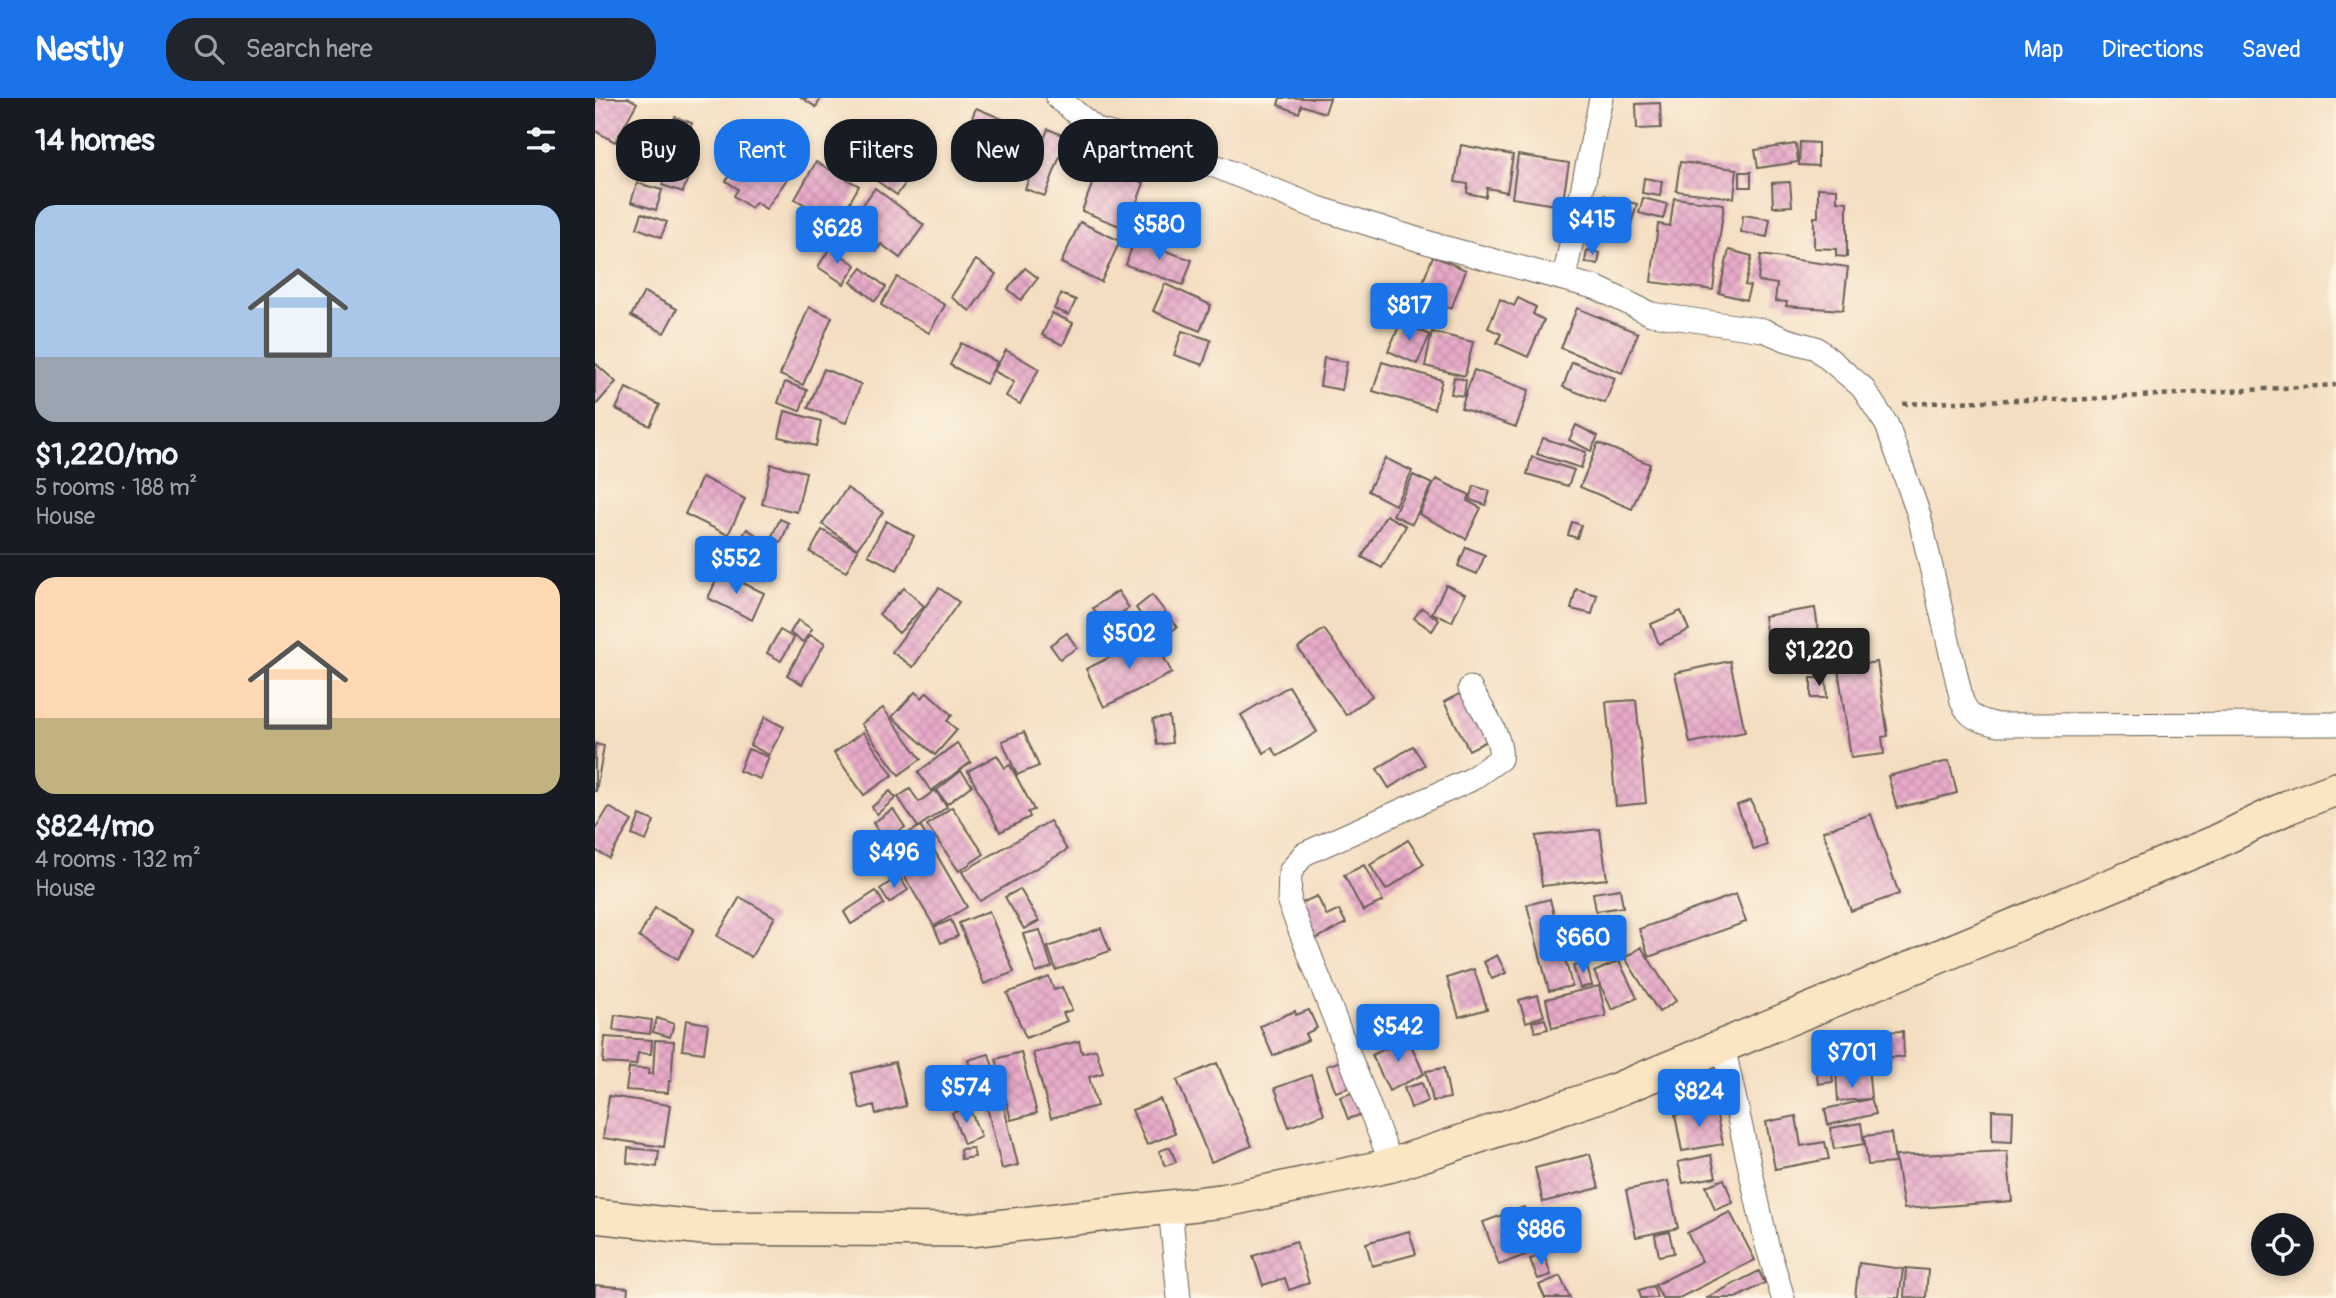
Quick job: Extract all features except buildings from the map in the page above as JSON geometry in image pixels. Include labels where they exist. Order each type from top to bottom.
[{"type":"street","points":[[1058,98],[1097,130],[1183,153],[1318,208],[1439,246],[1597,288],[1651,314],[1763,330],[1815,348],[1862,387],[1887,425],[1919,515],[1962,701],[1966,711],[1977,720],[1998,724],[2336,724]]},
{"type":"street","points":[[1564,279],[1601,98]]},
{"type":"street","points":[[1392,1165],[1289,902],[1290,872],[1304,854],[1470,780],[1500,759],[1502,751],[1496,736],[1470,688]]},
{"type":"street","points":[[595,1216],[704,1228],[970,1230],[1222,1200],[1392,1165],[1611,1092],[2214,843],[2288,807],[2336,789]]},
{"type":"street","points":[[1723,1046],[1767,1245],[1783,1298]]},
{"type":"street","points":[[1170,1207],[1179,1298]]},
{"type":"path","points":[[1874,406],[1996,400],[2069,400],[2336,384]]}]
